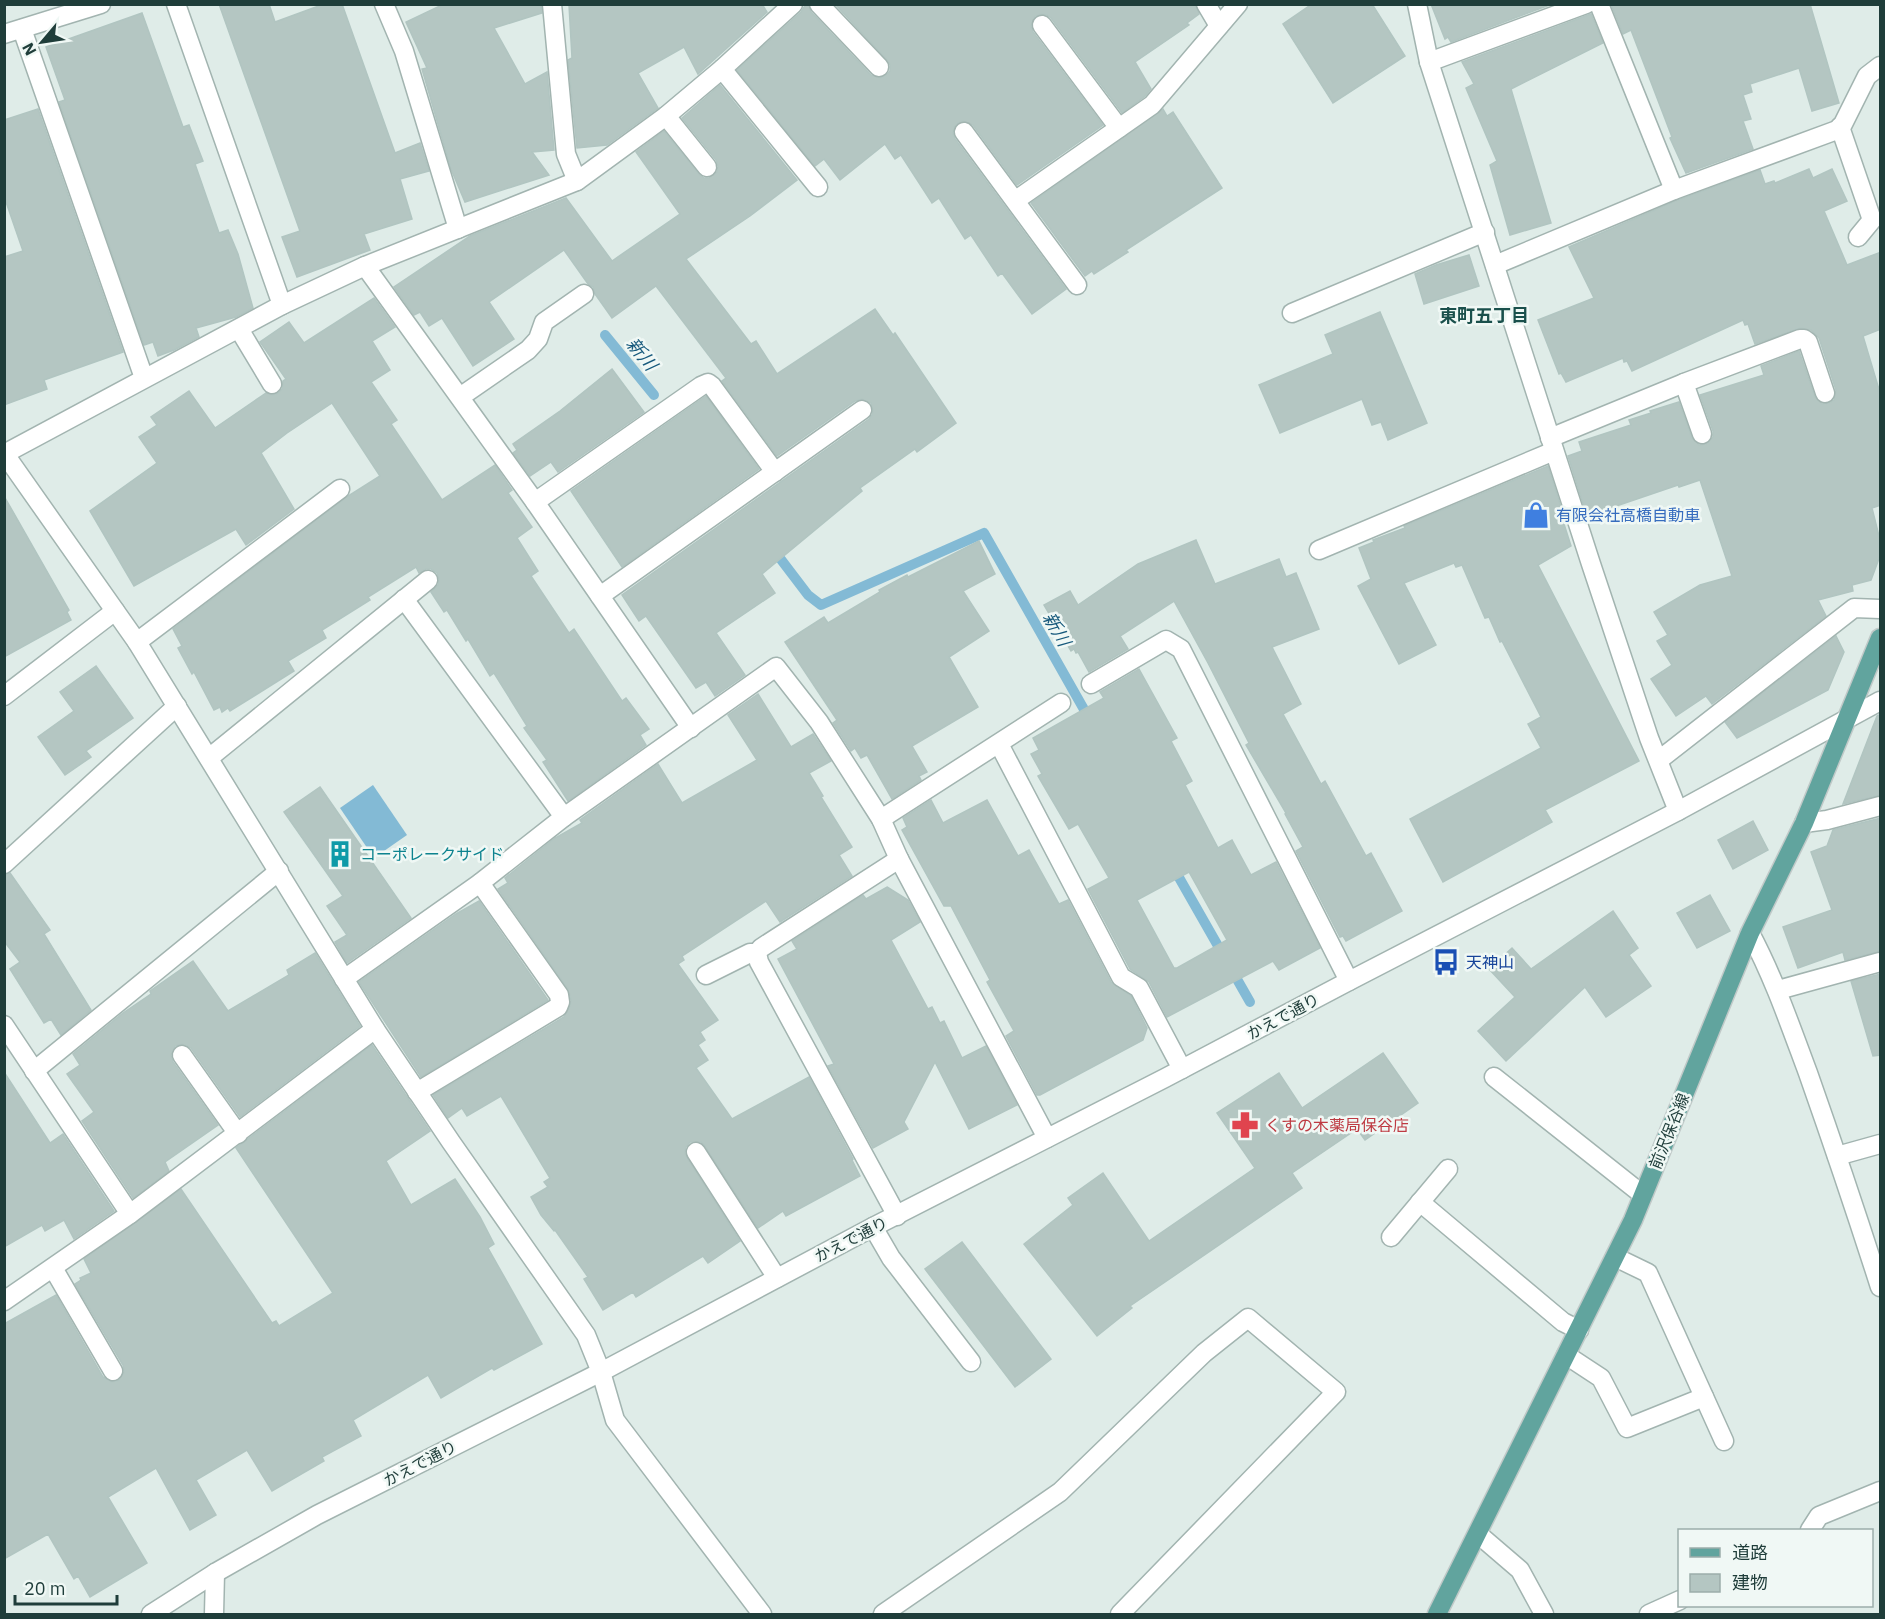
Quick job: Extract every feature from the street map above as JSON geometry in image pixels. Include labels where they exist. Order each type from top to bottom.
[{"type":"main road","name":"前沢保谷線","points":[[1437,1614],[1615,1257],[1643,1195],[1750,933],[1804,823],[1881,638]]},
{"type":"street","points":[[4,34],[102,4]]},
{"type":"street","points":[[176,4],[282,305]]},
{"type":"street","points":[[384,4],[404,51],[458,229]]},
{"type":"street","points":[[552,4],[566,154],[577,181]]},
{"type":"street","points":[[762,1614],[615,1420],[601,1372],[586,1335],[375,1029],[137,642],[5,453],[282,305],[366,266],[577,181],[666,116],[793,4]]},
{"type":"street","points":[[819,4],[879,67]]},
{"type":"street","points":[[1206,4],[1219,26]]},
{"type":"street","points":[[1016,200],[1152,105],[1238,4]]},
{"type":"street","points":[[1417,4],[1429,62],[1552,444],[1649,738],[1678,811]]},
{"type":"street","points":[[1429,62],[1586,4]]},
{"type":"street","points":[[1599,4],[1674,190]]},
{"type":"street","points":[[1042,25],[1119,128]]},
{"type":"street","points":[[22,29],[144,378]]},
{"type":"street","points":[[1495,265],[1674,190],[1840,127],[1867,76],[1881,66]]},
{"type":"street","points":[[722,69],[818,187]]},
{"type":"street","points":[[666,116],[707,167]]},
{"type":"street","points":[[1840,127],[1872,220],[1858,237]]},
{"type":"street","points":[[964,132],[1077,285]]},
{"type":"street","points":[[1292,314],[1485,232]]},
{"type":"street","points":[[366,266],[535,502],[691,728]]},
{"type":"street","points":[[460,397],[528,350],[538,339],[544,322],[584,294]]},
{"type":"street","points":[[239,329],[272,384]]},
{"type":"street","points":[[1319,550],[1684,383],[1804,339],[1811,348],[1825,393]]},
{"type":"street","points":[[535,502],[708,383],[775,472]]},
{"type":"street","points":[[1684,383],[1702,434]]},
{"type":"street","points":[[600,596],[862,410]]},
{"type":"street","points":[[137,642],[340,489]]},
{"type":"street","points":[[209,758],[428,580]]},
{"type":"street","points":[[404,599],[564,817]]},
{"type":"street","points":[[1659,760],[1854,608],[1881,609]]},
{"type":"street","points":[[4,696],[115,611]]},
{"type":"street","points":[[1091,684],[1166,640],[1180,649],[1349,981]]},
{"type":"street","points":[[344,979],[480,883],[564,817],[776,667],[819,722],[881,819],[899,859],[1047,1138]]},
{"type":"street","points":[[1848,718],[1881,701]]},
{"type":"street","points":[[881,819],[1061,704]]},
{"type":"street","points":[[4,864],[177,706]]},
{"type":"street","name":"かえで通り","points":[[151,1614],[215,1573],[317,1515],[601,1372],[873,1227],[1678,811],[1848,718]]},
{"type":"street","points":[[999,744],[1121,977],[1139,988],[1182,1069]]},
{"type":"street","points":[[1804,823],[1827,820],[1881,806]]},
{"type":"street","points":[[757,953],[761,948],[899,859]]},
{"type":"street","points":[[34,1071],[279,871]]},
{"type":"street","points":[[417,1092],[558,1007],[560,1002],[559,995],[480,883]]},
{"type":"street","points":[[1750,933],[1778,990],[1881,1287]]},
{"type":"street","points":[[706,975],[750,953],[757,953]]},
{"type":"street","points":[[757,953],[764,972],[897,1216]]},
{"type":"street","points":[[1778,990],[1881,962]]},
{"type":"street","points":[[4,1025],[130,1214]]},
{"type":"street","points":[[4,1301],[130,1214],[375,1029]]},
{"type":"street","points":[[182,1055],[238,1134]]},
{"type":"street","points":[[1494,1077],[1643,1195]]},
{"type":"street","points":[[1837,1156],[1881,1144]]},
{"type":"street","points":[[696,1152],[777,1278]]},
{"type":"street","points":[[1391,1237],[1448,1169]]},
{"type":"street","points":[[1420,1202],[1563,1322],[1579,1330]]},
{"type":"street","points":[[873,1227],[891,1258],[971,1362]]},
{"type":"street","points":[[1615,1257],[1648,1273],[1724,1441]]},
{"type":"street","points":[[53,1268],[113,1371]]},
{"type":"street","points":[[883,1614],[1060,1491],[1204,1353],[1248,1318],[1336,1392],[1120,1614]]},
{"type":"street","points":[[1566,1355],[1601,1378],[1627,1428],[1704,1396]]},
{"type":"street","points":[[1811,1529],[1819,1516],[1881,1491]]},
{"type":"street","points":[[1478,1534],[1520,1570],[1544,1614]]},
{"type":"street","points":[[214,1614],[215,1573]]},
{"type":"street","points":[[1649,1614],[1678,1601]]},
{"type":"water","points":[[373,785],[407,835],[374,858],[340,808]]},
{"type":"building","points":[[219,4],[269,4],[275,22],[324,4],[342,4],[395,153],[420,143],[429,171],[400,179],[412,219],[364,234],[370,250],[297,277],[282,237],[300,231]]},
{"type":"building","points":[[444,4],[541,4],[542,13],[494,28],[525,84],[547,72],[554,150],[532,152],[549,175],[465,202],[451,169],[422,69],[427,68],[406,22]]},
{"type":"building","points":[[762,4],[767,12],[698,74],[684,47],[638,73],[658,108],[607,145],[577,148],[568,60],[572,58],[569,5]]},
{"type":"building","points":[[806,4],[871,75],[881,78],[890,71],[887,60],[835,4],[1195,4],[1199,14],[1187,23],[1189,25],[1135,62],[1151,89],[1122,113],[1051,18],[1041,14],[1035,16],[1031,26],[1033,32],[1103,125],[1017,185],[973,125],[963,121],[954,127],[955,139],[1066,289],[1032,314],[1002,273],[998,276],[971,235],[965,239],[939,198],[932,203],[901,155],[895,159],[885,144],[840,180],[824,159],[815,166],[737,70],[801,12]]},
{"type":"building","points":[[1312,4],[1372,4],[1405,56],[1333,103],[1283,24]]},
{"type":"building","points":[[1431,4],[1552,4],[1451,42],[1448,37],[1445,39]]},
{"type":"building","points":[[1611,4],[1810,4],[1839,103],[1812,111],[1799,68],[1750,84],[1752,92],[1743,95],[1751,119],[1743,121],[1753,149],[1686,173],[1670,138],[1672,137],[1631,30],[1623,34]]},
{"type":"building","points":[[142,13],[183,127],[189,125],[203,161],[195,164],[219,233],[228,230],[238,254],[253,308],[236,317],[196,328],[199,337],[158,356],[153,342],[144,345],[59,102],[65,100],[46,47]]},
{"type":"building","points":[[1591,14],[1603,43],[1511,89],[1551,223],[1510,235],[1490,165],[1497,161],[1466,88],[1474,84],[1462,62]]},
{"type":"building","points":[[720,85],[797,180],[750,216],[686,259],[751,344],[756,341],[777,374],[875,309],[893,335],[895,333],[956,423],[917,452],[915,449],[860,488],[862,491],[762,574],[775,593],[716,633],[745,675],[715,696],[706,682],[696,688],[646,616],[639,621],[622,595],[869,419],[873,410],[871,403],[862,399],[855,401],[777,456],[722,381],[726,378],[656,286],[612,318],[595,294],[593,287],[588,284],[564,250],[489,302],[514,339],[473,366],[442,318],[429,326],[420,312],[414,315],[394,287],[470,236],[566,198],[612,261],[680,214],[636,152],[664,131],[704,178],[709,178],[717,172],[716,160],[682,118]]},
{"type":"building","points":[[38,109],[123,352],[44,380],[47,389],[4,405],[4,257],[23,251],[4,196],[4,120]]},
{"type":"building","points":[[1163,109],[1167,116],[1173,112],[1222,188],[1126,250],[1128,252],[1094,274],[1092,271],[1085,276],[1031,203]]},
{"type":"building","points":[[1809,169],[1813,178],[1832,169],[1847,201],[1824,211],[1847,265],[1881,252],[1881,329],[1863,336],[1881,396],[1881,505],[1872,508],[1881,553],[1871,580],[1852,585],[1853,591],[1818,600],[1826,616],[1712,704],[1706,696],[1676,716],[1651,679],[1672,665],[1657,641],[1668,635],[1654,612],[1700,585],[1732,576],[1700,480],[1679,487],[1678,485],[1587,516],[1568,456],[1582,451],[1579,442],[1631,425],[1629,420],[1679,402],[1692,438],[1699,445],[1706,444],[1713,437],[1713,431],[1700,395],[1764,375],[1761,366],[1799,351],[1815,397],[1822,404],[1829,403],[1834,400],[1836,390],[1819,338],[1811,330],[1800,328],[1755,344],[1748,324],[1745,325],[1743,320],[1632,371],[1623,358],[1566,382],[1561,373],[1559,374],[1538,320],[1594,298],[1569,247],[1678,200],[1760,170],[1765,184],[1774,181],[1775,183]]},
{"type":"building","points":[[1469,255],[1479,286],[1424,304],[1415,274]]},
{"type":"building","points":[[374,298],[395,327],[372,341],[390,370],[371,382],[397,420],[391,424],[442,500],[495,465],[512,490],[508,493],[532,527],[517,538],[538,571],[531,576],[569,633],[574,629],[622,701],[626,698],[649,729],[640,735],[646,745],[568,801],[543,762],[547,760],[524,728],[527,726],[494,673],[490,676],[468,639],[466,641],[447,610],[444,612],[431,592],[438,585],[439,579],[437,573],[431,569],[419,573],[416,567],[368,597],[370,600],[322,630],[326,638],[288,661],[294,671],[230,711],[228,708],[222,712],[220,707],[214,710],[194,672],[192,674],[178,648],[182,646],[173,629],[348,496],[380,476],[332,403],[261,453],[294,509],[246,545],[236,529],[134,586],[90,511],[157,463],[139,437],[157,425],[151,417],[189,391],[215,428],[266,393],[273,395],[282,389],[283,381],[286,379],[260,342],[289,322],[304,343]]},
{"type":"building","points":[[1380,312],[1427,423],[1388,440],[1381,422],[1372,425],[1362,399],[1280,433],[1259,385],[1333,354],[1325,335]]},
{"type":"building","points":[[612,369],[644,412],[558,472],[551,462],[530,476],[513,453],[517,450],[513,444],[560,411]]},
{"type":"building","points":[[706,396],[759,469],[622,567],[571,491]]},
{"type":"building","points":[[1548,466],[1571,546],[1538,565],[1639,761],[1545,810],[1552,822],[1443,882],[1410,819],[1541,748],[1528,724],[1541,717],[1489,617],[1485,618],[1462,565],[1456,567],[1454,563],[1404,583],[1436,645],[1399,664],[1358,586],[1371,579],[1359,548],[1405,528],[1404,526]]},
{"type":"building","points":[[4,496],[69,610],[67,612],[71,620],[4,657]]},
{"type":"building","points":[[1196,540],[1215,584],[1279,559],[1286,577],[1296,573],[1319,629],[1272,647],[1301,704],[1283,714],[1321,784],[1325,781],[1366,856],[1371,853],[1402,911],[1346,941],[1343,936],[1340,937],[1296,851],[1303,847],[1286,813],[1246,745],[1249,743],[1174,601],[1120,636],[1128,649],[1089,672],[1078,652],[1076,653],[1074,649],[1071,651],[1044,605],[1070,591],[1078,605],[1138,564]]},
{"type":"building","points":[[979,541],[995,574],[963,591],[989,631],[949,657],[978,707],[912,746],[927,772],[919,776],[921,780],[892,799],[867,755],[861,758],[855,748],[851,751],[833,723],[837,720],[785,642],[824,617],[828,623],[880,592],[879,590]]},
{"type":"building","points":[[1836,636],[1844,652],[1828,690],[1737,738],[1725,722]]},
{"type":"building","points":[[96,666],[133,718],[86,751],[91,757],[65,775],[38,737],[74,711],[60,692]]},
{"type":"building","points":[[1139,669],[1177,738],[1171,741],[1192,781],[1185,785],[1218,848],[1232,840],[1251,875],[1276,862],[1320,948],[1279,970],[1273,961],[1167,1017],[1149,982],[1130,969],[1088,889],[1109,878],[1078,824],[1069,829],[1038,776],[1042,774],[1031,754],[1039,750],[1033,738],[1104,698],[1100,692]],"holes":[[[1189,872],[1227,940],[1174,968],[1137,900]]]},
{"type":"building","points":[[758,694],[791,747],[813,734],[831,761],[809,773],[852,847],[839,855],[852,876],[780,922],[766,901],[682,956],[684,960],[678,964],[718,1020],[700,1032],[705,1040],[698,1045],[708,1060],[696,1068],[732,1119],[809,1077],[860,1176],[786,1216],[783,1211],[758,1228],[705,1146],[701,1142],[690,1142],[686,1147],[687,1158],[740,1241],[708,1263],[703,1256],[636,1297],[633,1292],[603,1310],[584,1279],[588,1277],[555,1230],[541,1215],[531,1197],[548,1187],[544,1182],[550,1178],[501,1096],[467,1116],[462,1108],[448,1118],[433,1095],[564,1017],[570,1006],[568,989],[498,889],[508,883],[505,878],[555,838],[582,823],[580,820],[658,764],[682,803],[757,760],[728,715]]},
{"type":"building","points":[[1881,714],[1881,795],[1843,804],[1877,716]]},
{"type":"building","name":"コーポレークサイド","points":[[320,787],[411,918],[347,963],[335,942],[347,935],[327,906],[343,896],[284,812]]},
{"type":"building","points":[[931,800],[943,823],[987,800],[1018,856],[1029,850],[1059,904],[1068,900],[1111,982],[1131,996],[1147,1028],[1143,1040],[1037,1095],[1006,1036],[1014,1031],[987,982],[990,980],[951,906],[944,906],[902,830],[907,827],[903,818]]},
{"type":"building","points":[[1881,818],[1881,951],[1845,960],[1843,952],[1798,968],[1783,927],[1832,910],[1811,852],[1827,846],[1833,830]]},
{"type":"building","points":[[1753,821],[1768,850],[1733,869],[1718,840]]},
{"type":"building","points":[[10,873],[50,930],[44,934],[91,1010],[61,1035],[51,1019],[44,1023],[10,969],[20,962],[4,941],[4,875]]},
{"type":"building","points":[[887,887],[908,900],[920,922],[891,940],[928,1009],[932,1007],[940,1023],[944,1021],[962,1058],[986,1046],[1017,1105],[969,1129],[935,1062],[904,1122],[908,1129],[873,1148],[828,1066],[834,1064],[778,959],[797,949],[792,941],[863,895],[866,899]]},
{"type":"building","points":[[1710,895],[1730,931],[1697,948],[1677,913]]},
{"type":"building","points":[[479,901],[548,1000],[421,1077],[359,982],[456,914]]},
{"type":"building","points":[[1613,911],[1638,948],[1629,955],[1651,986],[1606,1017],[1585,987],[1506,1061],[1478,1031],[1515,997],[1489,969],[1512,948],[1531,969]]},
{"type":"building","points":[[315,953],[360,1026],[240,1117],[191,1048],[182,1044],[175,1046],[171,1055],[173,1062],[218,1125],[165,1162],[169,1171],[133,1198],[82,1121],[94,1112],[67,1074],[80,1065],[73,1054],[123,1013],[151,994],[150,991],[193,961],[228,1011],[289,975],[287,970]]},
{"type":"building","points":[[1881,974],[1881,1055],[1873,1056],[1851,981]]},
{"type":"building","points":[[372,1045],[430,1131],[386,1161],[411,1205],[455,1179],[480,1217],[494,1244],[488,1248],[542,1344],[494,1370],[492,1368],[441,1398],[428,1375],[353,1420],[361,1436],[322,1457],[324,1461],[272,1491],[247,1450],[196,1480],[216,1515],[190,1530],[156,1468],[108,1497],[147,1563],[90,1597],[78,1576],[74,1579],[48,1534],[4,1559],[4,1324],[56,1295],[103,1377],[112,1382],[119,1380],[124,1372],[123,1365],[75,1284],[81,1280],[80,1278],[91,1273],[84,1259],[181,1189],[272,1323],[276,1321],[279,1326],[333,1293],[236,1148]]},
{"type":"building","points":[[1383,1053],[1418,1103],[1365,1140],[1357,1129],[1292,1173],[1302,1188],[1130,1306],[1132,1308],[1097,1336],[1024,1244],[1073,1205],[1068,1198],[1103,1173],[1149,1241],[1255,1168],[1217,1113],[1279,1073],[1302,1108]]},
{"type":"building","points":[[4,1072],[50,1143],[63,1134],[114,1211],[74,1239],[64,1220],[45,1231],[42,1225],[4,1247]]},
{"type":"building","points":[[962,1242],[1051,1359],[1015,1387],[925,1269]]},
{"type":"waterway","name":"新川","points":[[605,335],[654,395]]},
{"type":"waterway","name":"新川","points":[[773,549],[808,595],[821,605],[984,533],[1090,720]]},
{"type":"waterway","name":"新川","points":[[1173,867],[1250,1002]]},
{"type":"place","name":"有限会社高橋自動車","points":[[1536,515]]},
{"type":"place","name":"コーポレークサイド","points":[[340,854]]},
{"type":"place","name":"天神山","points":[[1446,962]]},
{"type":"place","name":"くすの木薬局保谷店","points":[[1245,1125]]},
{"type":"district","name":"東町五丁目","points":[[1484,315]]}]
